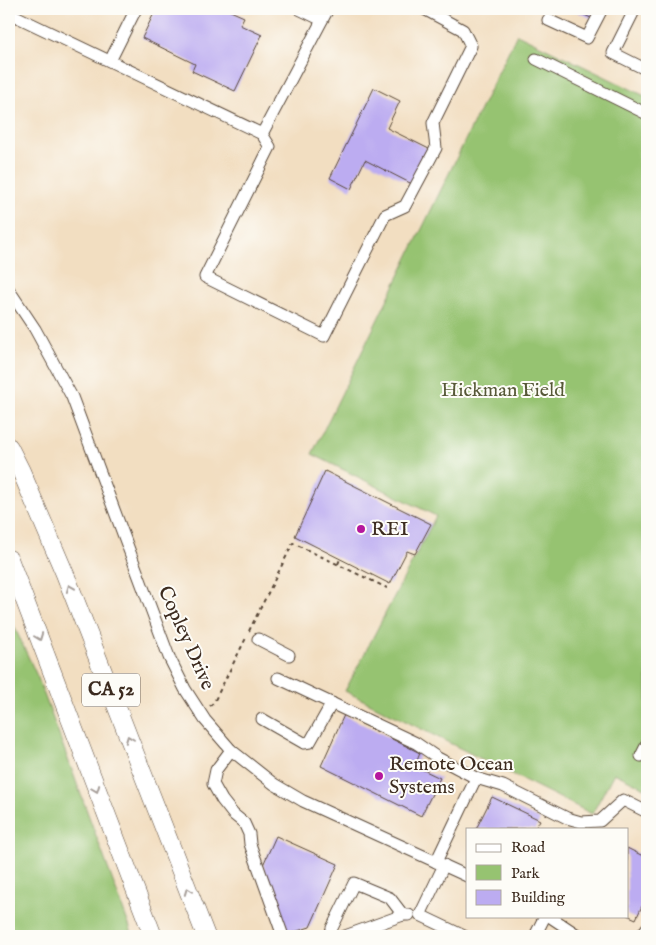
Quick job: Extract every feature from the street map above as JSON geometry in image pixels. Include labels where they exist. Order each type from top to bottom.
[{"type":"highway","name":"CA 52","points":[[9,447],[65,574],[206,936]]},
{"type":"highway","name":"CA 52","points":[[9,559],[153,936]]},
{"type":"street","points":[[110,61],[134,12],[122,9]]},
{"type":"street","points":[[299,9],[322,20]]},
{"type":"street","points":[[262,134],[328,9]]},
{"type":"street","points":[[9,13],[262,134],[270,147],[205,277],[324,336],[385,216],[405,206],[436,148],[433,123],[470,46],[463,30],[424,9]]},
{"type":"street","points":[[548,20],[587,38],[602,9]]},
{"type":"street","points":[[635,9],[613,53],[647,69]]},
{"type":"street","points":[[536,60],[647,114]]},
{"type":"street","name":"Copley Drive","points":[[9,290],[35,328],[72,397],[169,657],[201,715],[231,750],[274,784],[302,800],[466,876]]},
{"type":"street","points":[[258,639],[289,655]]},
{"type":"street","points":[[278,678],[416,743],[438,758],[476,778],[503,786],[565,823],[600,821],[623,800],[647,812]]},
{"type":"street","points":[[262,719],[304,742],[310,742],[332,703]]},
{"type":"street","points":[[641,756],[647,744]]},
{"type":"street","points":[[231,750],[216,770],[214,784],[222,800],[233,814],[244,823],[249,834],[250,844],[282,936]]},
{"type":"street","points":[[420,915],[476,778]]},
{"type":"street","points":[[330,936],[354,883],[390,898],[403,915]]},
{"type":"street","points":[[345,936],[403,915],[420,915],[464,936]]},
{"type":"street","points":[[535,936],[546,918]]},
{"type":"street","points":[[550,918],[579,936]]},
{"type":"street","points":[[641,936],[647,928]]},
{"type":"path","points":[[201,715],[214,702],[293,543],[387,588]]},
{"type":"path","points":[[338,564],[340,559]]},
{"type":"green space","name":"Hickman Field","points":[[517,34],[647,97],[647,789],[614,773],[592,814],[345,691],[436,516],[312,454]]},
{"type":"green space","points":[[9,615],[38,678],[133,936],[9,936]]},
{"type":"building","points":[[156,9],[226,9],[244,17],[240,25],[262,35],[235,91],[192,71],[195,64],[142,38]]},
{"type":"building","points":[[571,9],[596,9],[591,18]]},
{"type":"building","points":[[374,88],[400,101],[387,128],[429,149],[412,184],[365,160],[351,189],[330,178]]},
{"type":"building","points":[[325,471],[431,524],[415,554],[407,551],[390,584],[295,536]]},
{"type":"building","points":[[344,715],[420,753],[415,766],[440,778],[421,816],[321,766]]},
{"type":"building","points":[[492,797],[540,820],[536,828],[476,828]]},
{"type":"building","points":[[276,836],[338,864],[310,927],[285,935],[263,865]]},
{"type":"building","points":[[628,848],[647,858],[647,904],[646,908],[642,906],[636,919],[628,915]]},
{"type":"place","name":"REI","points":[[361,529]]},
{"type":"place","name":"Remote Ocean Systems","points":[[379,776]]}]
